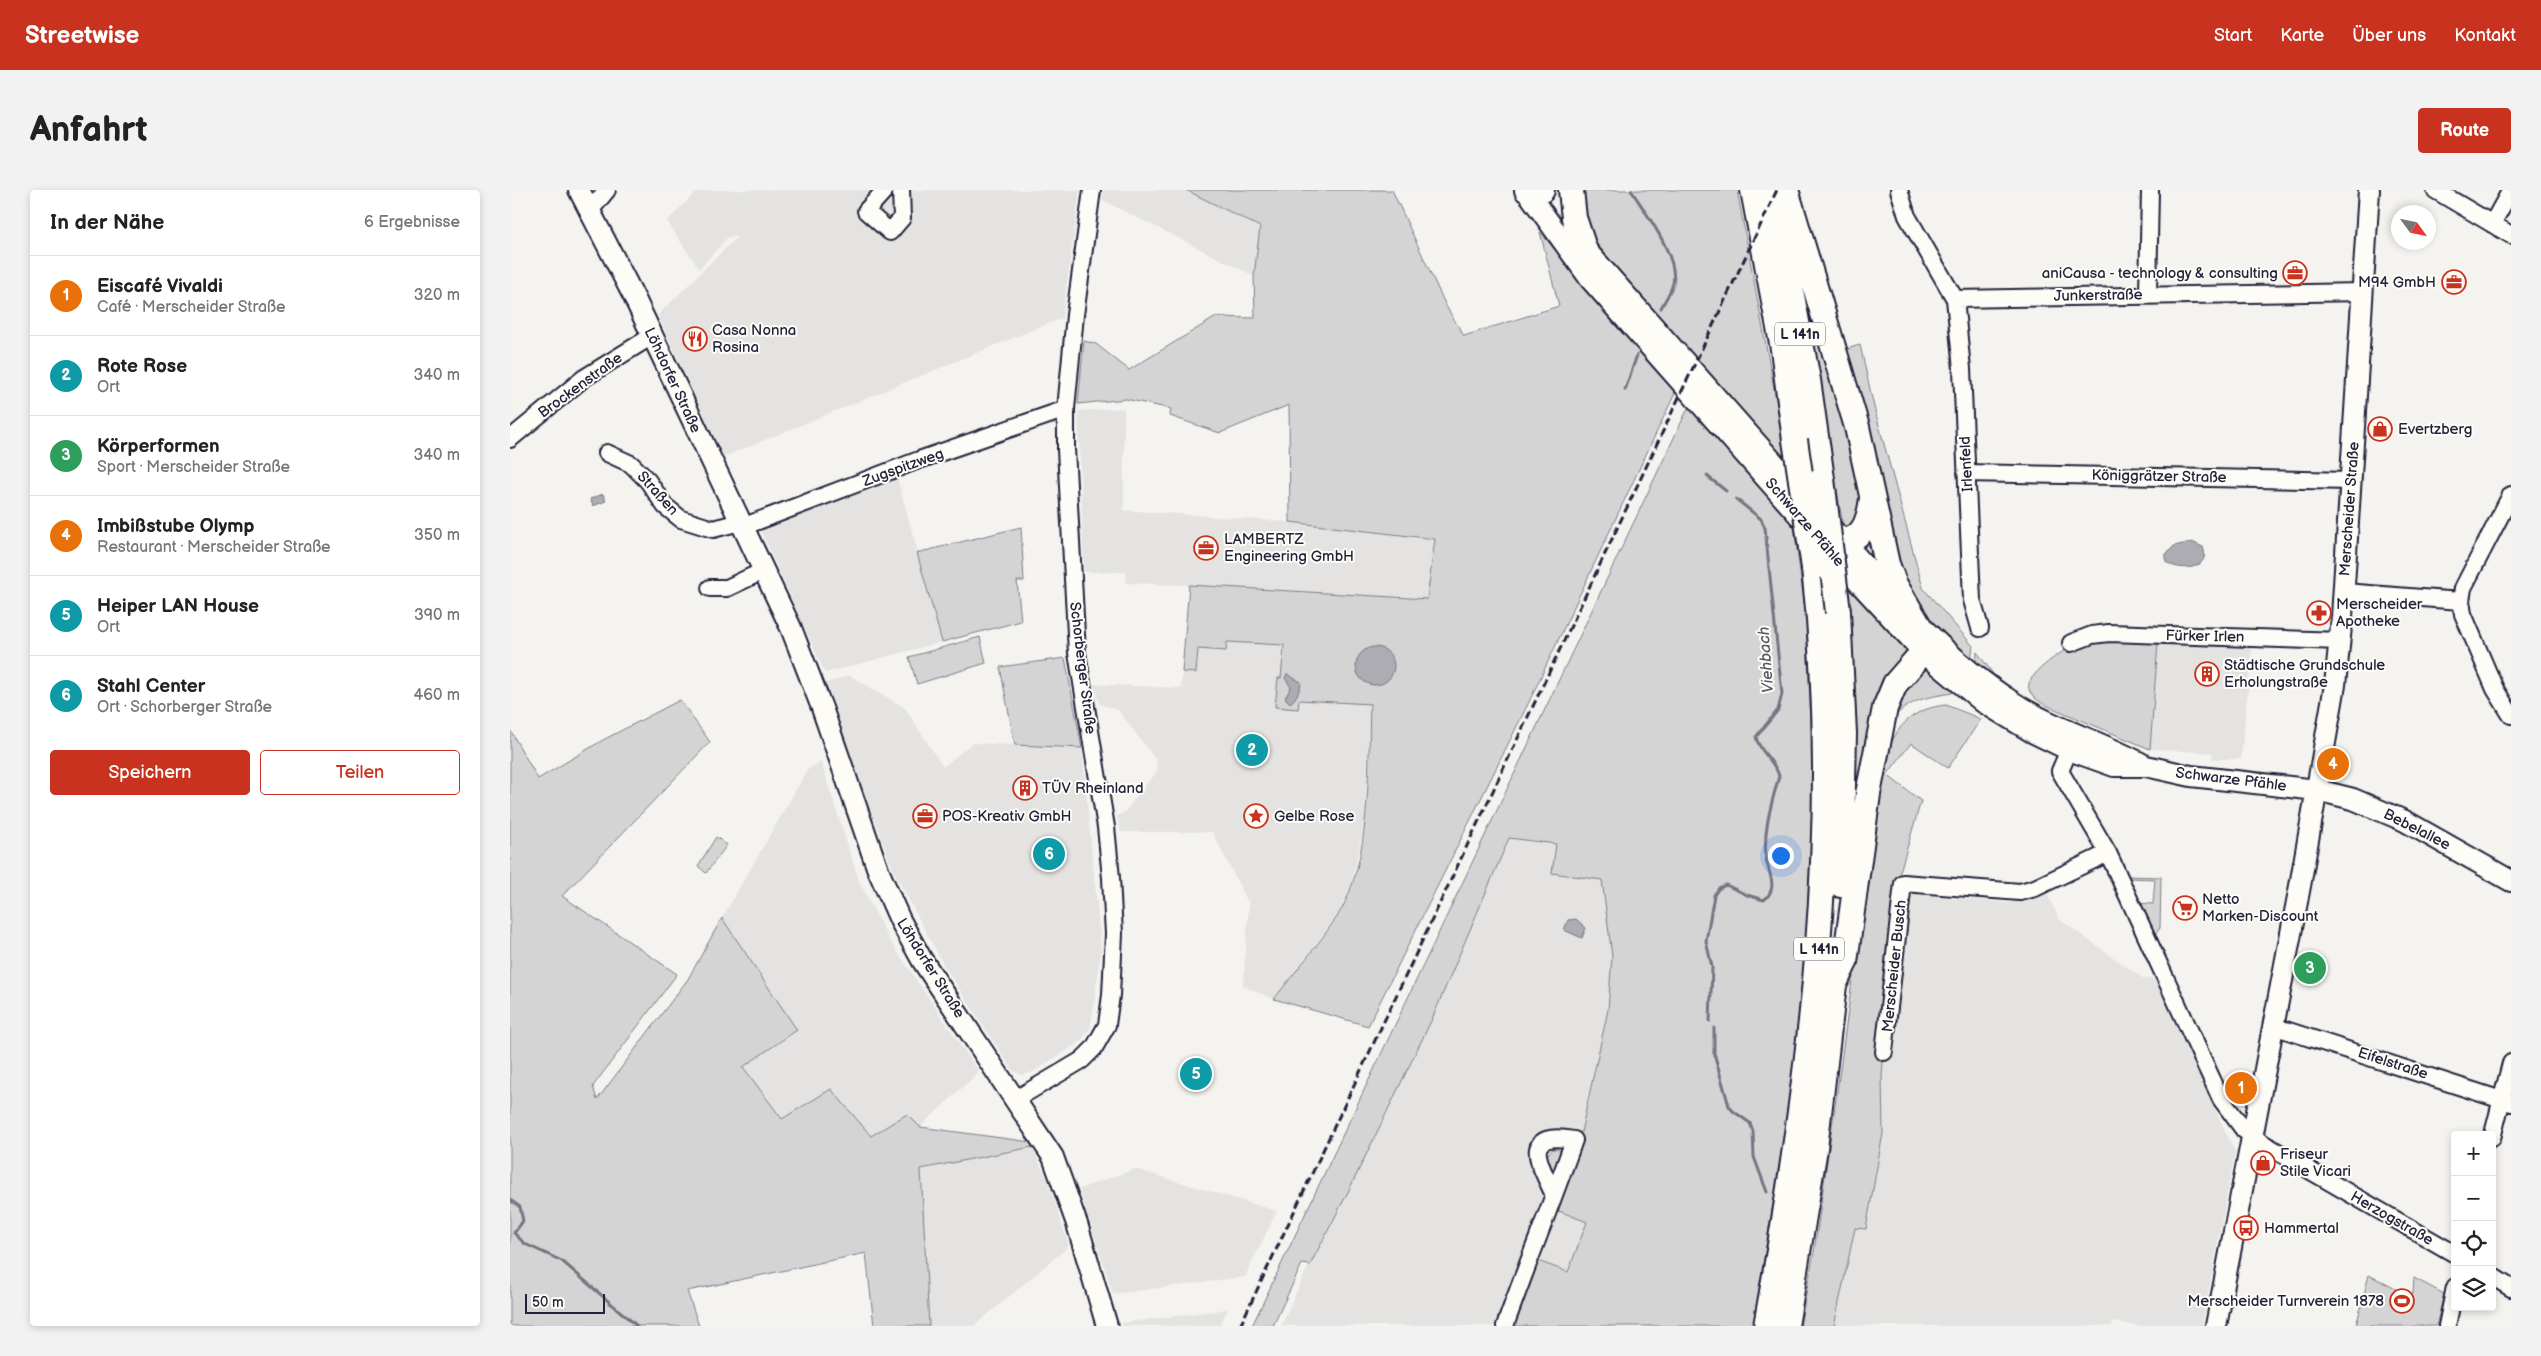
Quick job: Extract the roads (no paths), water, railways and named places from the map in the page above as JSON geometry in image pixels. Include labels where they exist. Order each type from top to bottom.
[{"type":"highway","points":[[1527,190],[1541,190]]},
{"type":"highway","points":[[1572,190],[1574,218],[1585,251]]},
{"type":"highway","points":[[1746,190],[1755,201]]},
{"type":"highway","name":"L 141n","points":[[1772,190],[1806,373],[1822,479],[1838,612],[1843,710],[1844,800],[1835,983],[1815,1148],[1786,1326]]},
{"type":"highway","points":[[1786,190],[1842,374],[1873,489],[1887,564],[1894,583],[1914,620],[1924,634],[1926,642],[1924,652],[1895,684],[1884,708],[1868,794],[1845,962],[1835,983]]},
{"type":"highway","name":"L 141n","points":[[1755,201],[1783,349],[1814,568],[1821,634],[1826,735],[1821,918],[1803,1097],[1786,1217],[1766,1326]]},
{"type":"highway","points":[[1812,529],[1825,537],[1843,541],[1857,536],[1868,522],[1873,489]]},
{"type":"main road","name":"Löhdorfer Straße","points":[[579,190],[652,336],[807,669],[878,870],[900,920],[922,960],[1053,1157],[1060,1174],[1106,1326]]},
{"type":"main road","name":"Schwarze Pfähle","points":[[1527,190],[1590,279],[1848,571],[1924,652],[1958,683],[1988,705],[2032,732],[2069,742]]},
{"type":"main road","name":"Schwarze Pfähle","points":[[1541,190],[1585,251],[1843,541],[1914,620],[1978,678],[2069,742],[2114,766],[2146,766],[2208,778],[2317,790]]},
{"type":"main road","name":"Merscheider Straße","points":[[2216,1326],[2317,790],[2341,642],[2369,190]]},
{"type":"main road","name":"Bebelallee","points":[[2317,790],[2353,799],[2406,821],[2511,881]]},
{"type":"street","points":[[590,211],[607,190]]},
{"type":"street","points":[[885,190],[866,211],[890,232],[902,218],[901,190]]},
{"type":"street","name":"Schorberger Straße","points":[[1016,1099],[1082,1060],[1094,1048],[1107,1026],[1110,995],[1114,934],[1111,878],[1106,827],[1077,652],[1068,508],[1066,409],[1075,315],[1092,190]]},
{"type":"street","points":[[1899,190],[1907,216],[1955,299]]},
{"type":"street","points":[[2148,295],[2150,190]]},
{"type":"street","points":[[2435,190],[2511,235]]},
{"type":"street","points":[[2492,224],[2511,190]]},
{"type":"street","name":"Junkerstraße","points":[[1955,299],[2363,292]]},
{"type":"street","name":"Irlenfeld","points":[[1955,299],[1962,369],[1972,600],[1980,628]]},
{"type":"street","name":"Brockenstraße","points":[[511,435],[584,378],[652,336]]},
{"type":"street","name":"Zugspitzweg","points":[[741,525],[1066,409]]},
{"type":"street","name":"Straßen","points":[[607,453],[631,464],[648,481],[665,506],[681,519],[712,529],[741,525]]},
{"type":"street","name":"Königgrätzer Straße","points":[[1966,474],[2351,481]]},
{"type":"street","points":[[2511,495],[2466,581],[2461,601],[2463,614],[2495,689],[2511,715]]},
{"type":"street","points":[[710,588],[727,588],[763,571]]},
{"type":"street","points":[[2344,592],[2461,601]]},
{"type":"street","name":"Fürker Irlen","points":[[2071,643],[2092,635],[2109,633],[2341,642]]},
{"type":"street","points":[[2069,742],[2060,771],[2108,854],[2221,1099],[2244,1130],[2252,1135]]},
{"type":"street","name":"Merscheider Busch","points":[[1884,1052],[1903,883],[2020,892],[2035,888],[2108,854]]},
{"type":"street","name":"Eifelstraße","points":[[2273,1026],[2506,1101]]},
{"type":"street","points":[[2495,1131],[2506,1101],[2511,1063]]},
{"type":"street","name":"Herzogstraße","points":[[2252,1135],[2451,1252]]},
{"type":"street","points":[[1505,1326],[1554,1195]]},
{"type":"street","points":[[2496,1279],[2511,1288]]},
{"type":"street","points":[[2447,1326],[2451,1306]]},
{"type":"waterway","name":"Viehbach","points":[[1631,190],[1660,235],[1671,261],[1673,283],[1661,308]]},
{"type":"waterway","name":"Viehbach","points":[[1625,390],[1637,355]]},
{"type":"waterway","name":"Viehbach","points":[[1707,476],[1726,491]]},
{"type":"waterway","name":"Viehbach","points":[[1710,1021],[1712,967],[1706,941],[1714,895],[1719,888],[1726,885],[1747,895],[1764,900],[1769,895],[1772,885],[1765,847],[1769,816],[1779,776],[1760,747],[1756,737],[1778,710],[1782,694],[1765,528],[1761,519],[1736,499]]},
{"type":"waterway","name":"Viehbach","points":[[1714,1028],[1714,1053],[1729,1106],[1750,1123],[1753,1131],[1754,1157],[1767,1192]]},
{"type":"waterway","points":[[510,1200],[520,1207],[523,1221],[514,1233],[525,1244],[562,1261],[637,1326]]},
{"type":"railway","points":[[1240,1326],[1777,190]]},
{"type":"place","name":"aniCausa - technology & consulting","points":[[2295,273]]},
{"type":"place","name":"M94 GmbH","points":[[2454,282]]},
{"type":"place","name":"Casa Nonna Rosina","points":[[695,339]]},
{"type":"place","name":"Evertzberg","points":[[2380,429]]},
{"type":"place","name":"LAMBERTZ Engineering GmbH","points":[[1206,548]]},
{"type":"place","name":"Merscheider Apotheke","points":[[2319,613]]},
{"type":"place","name":"Städtische Grundschule Erholungstraße","points":[[2207,674]]},
{"type":"place","name":"Rote Rose","points":[[1252,750]]},
{"type":"place","name":"Imbißstube Olymp","points":[[2333,764]]},
{"type":"place","name":"TÜV Rheinland","points":[[1025,788]]},
{"type":"place","name":"POS-Kreativ GmbH","points":[[925,816]]},
{"type":"place","name":"Gelbe Rose","points":[[1256,816]]},
{"type":"place","name":"Stahl Center","points":[[1049,854]]},
{"type":"place","name":"Netto Marken-Discount","points":[[2185,908]]},
{"type":"place","name":"Körperformen","points":[[2310,968]]},
{"type":"place","name":"Heiper LAN House","points":[[1196,1074]]},
{"type":"place","name":"Eiscafé Vivaldi","points":[[2241,1088]]},
{"type":"place","name":"Friseur Stile Vicari","points":[[2263,1163]]},
{"type":"place","name":"Hammertal","points":[[2246,1228]]},
{"type":"place","name":"Merscheider Turnverein 1878","points":[[2402,1301]]}]
